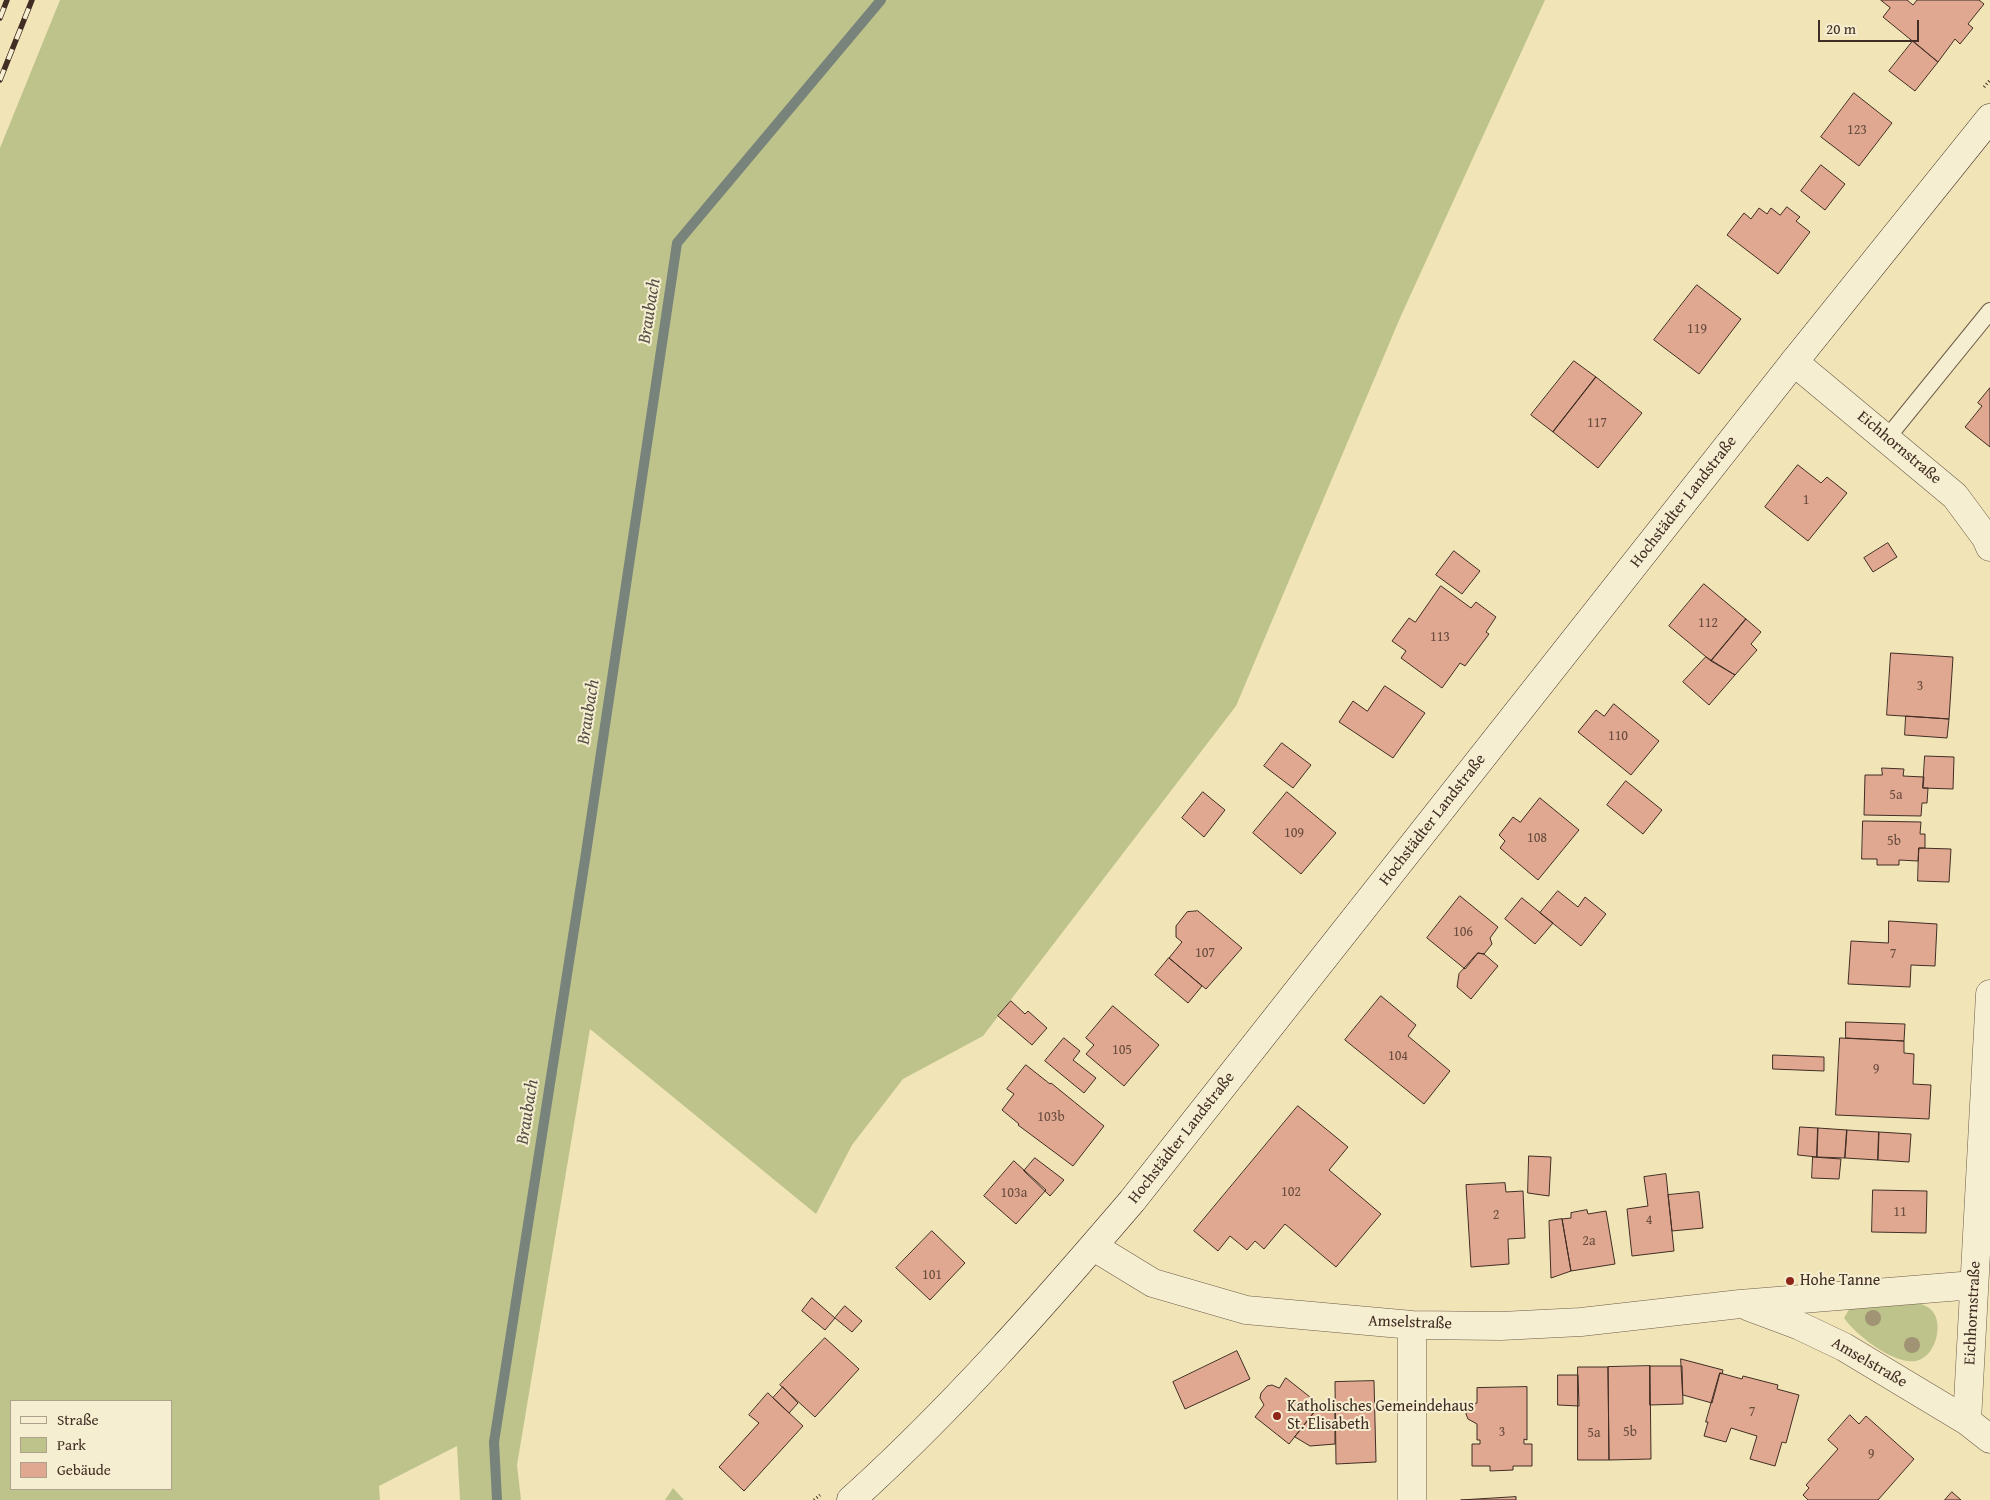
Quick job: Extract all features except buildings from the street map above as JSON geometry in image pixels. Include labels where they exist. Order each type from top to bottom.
[{"type":"street","name":"Hochstädter Landstraße","points":[[851,1500],[938,1416],[1022,1328],[1132,1201],[1794,362],[1990,118]]},
{"type":"street","name":"Eichhornstraße","points":[[1794,362],[1955,496],[1986,538],[1990,547]]},
{"type":"street","name":"Eichhornstraße","points":[[1967,1421],[1990,994]]},
{"type":"street","name":"Amselstraße","points":[[1094,1247],[1153,1282],[1246,1310],[1412,1325],[1501,1326],[1581,1322],[1740,1304],[1974,1284]]},
{"type":"street","name":"Amselstraße","points":[[1740,1304],[1800,1326],[1844,1347],[1967,1421],[1990,1439]]},
{"type":"street","points":[[1412,1325],[1412,1500]]},
{"type":"lane","points":[[1887,438],[1990,311]]},
{"type":"green space","points":[[60,0],[1545,0],[1400,318],[1236,706],[983,1036],[903,1079],[852,1145],[816,1214],[590,1029],[517,1465],[521,1500],[460,1500],[457,1446],[379,1486],[380,1500],[0,1500],[0,148]]},
{"type":"green space","points":[[1915,1301],[1934,1313],[1938,1328],[1937,1336],[1930,1351],[1919,1360],[1910,1361],[1889,1355],[1867,1341],[1844,1318],[1851,1306]]},
{"type":"green space","points":[[673,1488],[684,1500],[665,1500]]},
{"type":"waterway","name":"Braubach","points":[[497,1500],[494,1442],[586,853],[677,243],[881,0]]},
{"type":"railway","points":[[0,18],[7,0]]},
{"type":"railway","points":[[0,80],[32,0]]},
{"type":"place","name":"Hohe Tanne","points":[[1790,1281]]},
{"type":"place","name":"Katholisches Gemeindehaus St. Elisabeth","points":[[1277,1416]]}]
